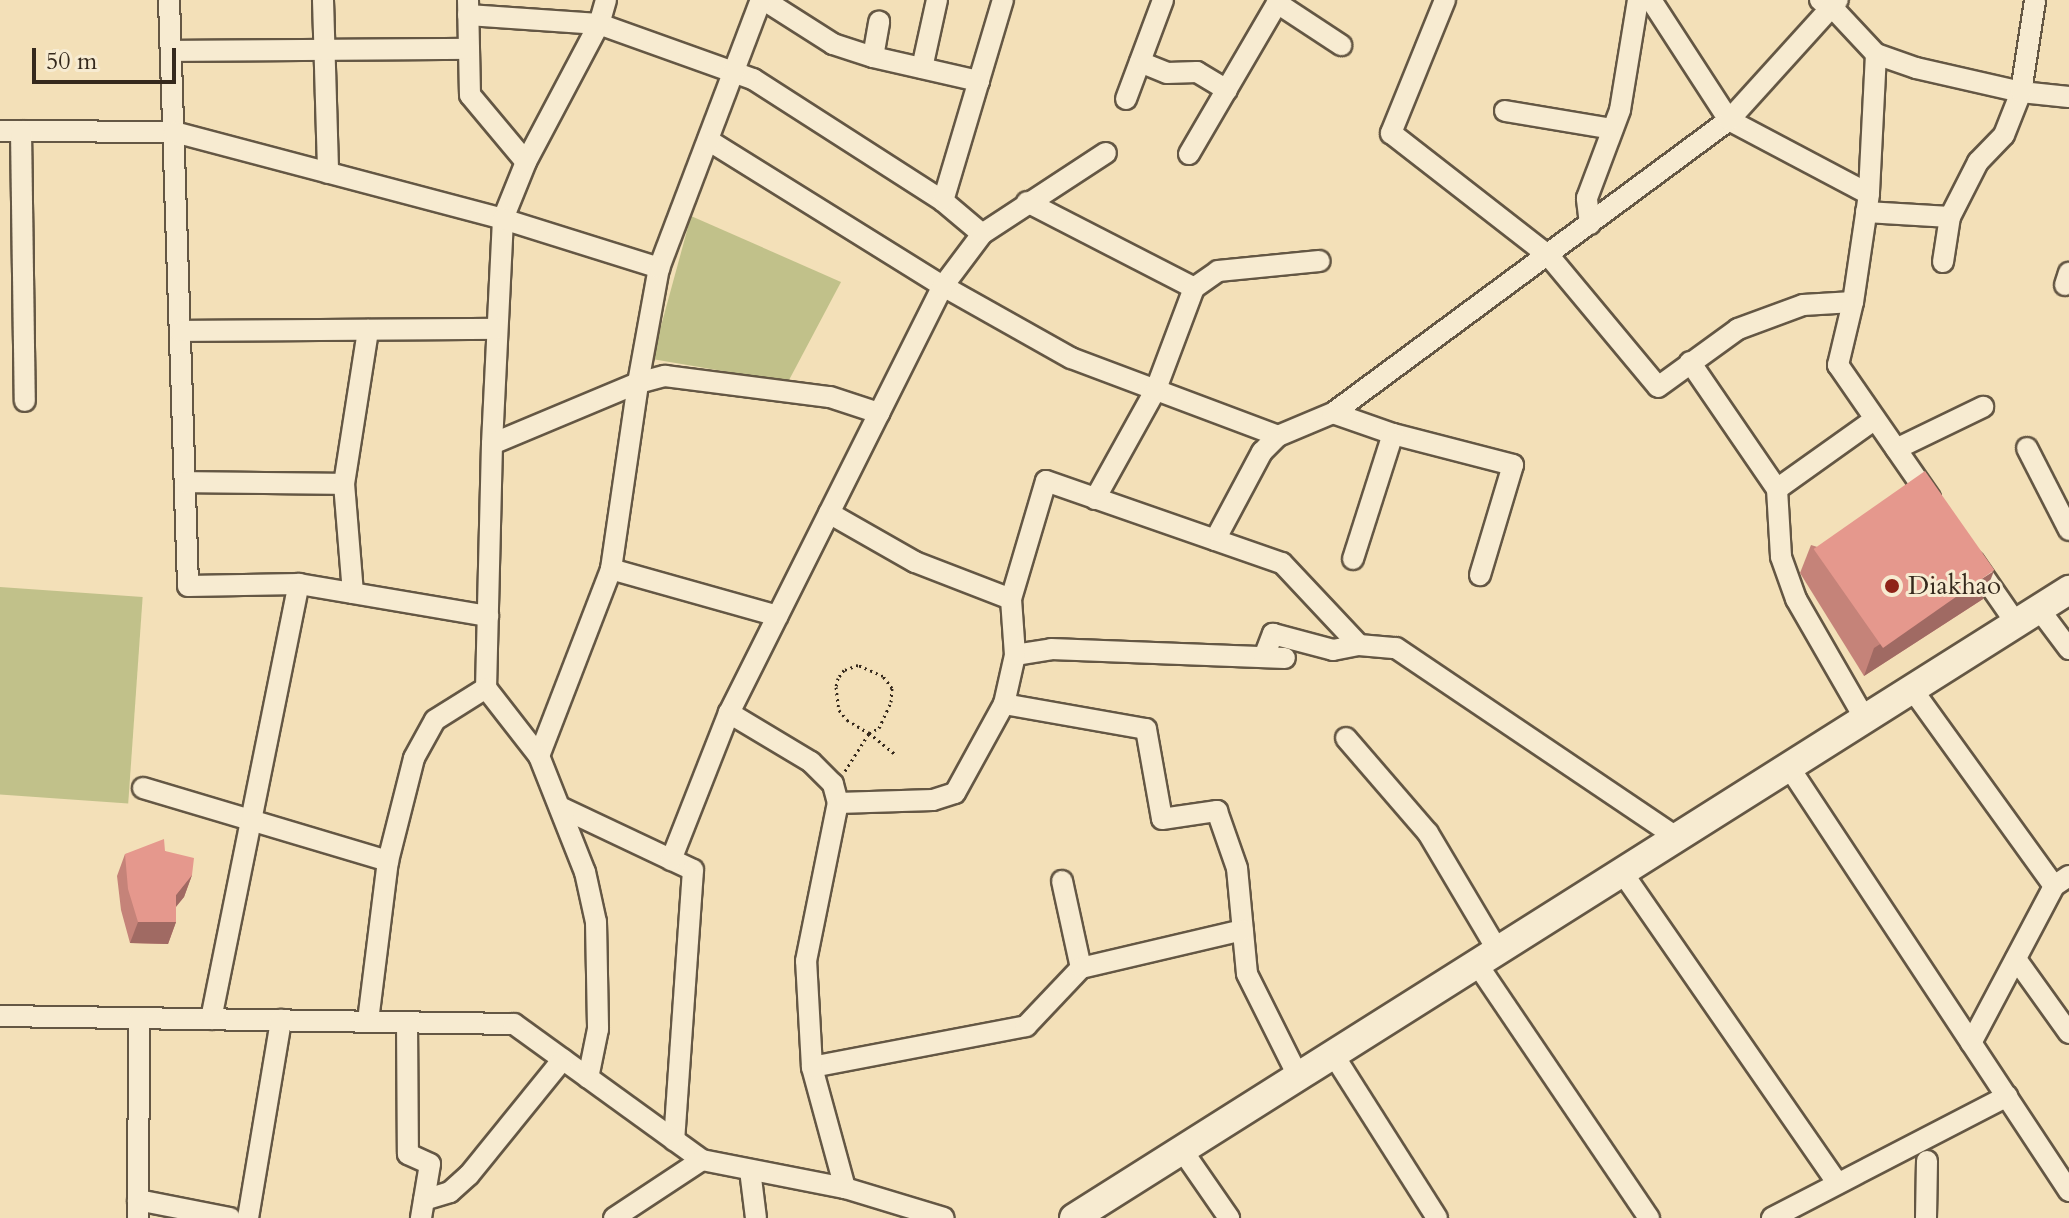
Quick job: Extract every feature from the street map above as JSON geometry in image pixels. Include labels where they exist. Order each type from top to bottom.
[{"type":"main road","points":[[1074,1218],[2069,590]]},
{"type":"street","points":[[169,0],[188,586],[299,584],[488,616]]},
{"type":"street","points":[[323,0],[328,173]]},
{"type":"street","points":[[588,1078],[598,1029],[596,922],[585,872],[539,756],[486,688],[492,444],[503,219],[526,162],[599,24],[606,0]]},
{"type":"street","points":[[539,756],[611,569],[638,383],[659,268],[763,0],[833,44],[873,57],[979,81]]},
{"type":"street","points":[[922,68],[937,0]]},
{"type":"street","points":[[943,201],[1003,0]]},
{"type":"street","points":[[1126,99],[1163,0]]},
{"type":"street","points":[[1445,0],[1391,133],[1549,256],[1658,387],[1738,329],[1803,305],[1853,302]]},
{"type":"street","points":[[1590,224],[1587,198],[1620,110],[1638,0]]},
{"type":"street","points":[[1651,0],[1729,120],[1868,203],[1950,217]]},
{"type":"street","points":[[1943,262],[1950,217],[1978,162],[2004,135],[2021,92],[2035,0]]},
{"type":"street","points":[[1189,154],[1278,1],[1341,45]]},
{"type":"street","points":[[1215,540],[1262,452],[1278,436],[1333,413],[1729,120],[1830,2],[1876,54],[1916,68],[2021,92],[2069,97]]},
{"type":"street","points":[[526,162],[470,95],[468,7],[599,24],[753,79],[943,201],[982,234]]},
{"type":"street","points":[[873,57],[879,22]]},
{"type":"street","points":[[171,51],[469,49]]},
{"type":"street","points":[[1876,54],[1868,203],[1853,302],[1838,365],[1939,512]]},
{"type":"street","points":[[1140,62],[1167,73],[1197,72],[1227,90]]},
{"type":"street","points":[[1505,111],[1613,129]]},
{"type":"street","points":[[0,131],[174,132],[503,219],[659,268]]},
{"type":"street","points":[[21,131],[25,401]]},
{"type":"street","points":[[708,140],[943,286],[1071,358],[1278,436]]},
{"type":"street","points":[[671,860],[729,713],[943,286],[982,234],[1106,153]]},
{"type":"street","points":[[1027,202],[1194,288]]},
{"type":"street","points":[[1095,499],[1156,389],[1194,288],[1218,271],[1320,261]]},
{"type":"street","points":[[180,331],[497,329]]},
{"type":"street","points":[[353,593],[344,484],[368,330]]},
{"type":"street","points":[[1690,362],[1777,489],[1781,557],[1796,599],[1865,719]]},
{"type":"street","points":[[492,444],[638,383],[665,376],[830,397],[879,413]]},
{"type":"street","points":[[1896,449],[1983,407]]},
{"type":"street","points":[[1333,413],[1393,434],[1513,465],[1480,575]]},
{"type":"street","points":[[1777,489],[1875,419]]},
{"type":"street","points":[[1353,559],[1393,434]]},
{"type":"street","points":[[2027,448],[2069,530]]},
{"type":"street","points":[[836,794],[933,800],[955,793],[1004,704],[1015,655],[1011,599],[1046,481],[1282,563],[1359,645]]},
{"type":"street","points":[[185,482],[344,484]]},
{"type":"street","points":[[829,513],[915,562],[1011,599]]},
{"type":"street","points":[[1965,549],[2028,616],[2069,649]]},
{"type":"street","points":[[611,569],[778,616]]},
{"type":"street","points":[[211,1019],[299,584]]},
{"type":"street","points":[[1264,657],[1273,634],[1333,650],[1359,645],[1396,648],[1678,838]]},
{"type":"street","points":[[1015,655],[1051,649],[1285,658]]},
{"type":"street","points":[[368,1021],[388,861],[414,758],[435,720],[486,688]]},
{"type":"street","points":[[1912,689],[2061,881],[1971,1043]]},
{"type":"street","points":[[1004,704],[1146,729],[1162,819],[1217,811],[1237,868],[1247,974],[1298,1076]]},
{"type":"street","points":[[729,713],[811,762],[836,794],[806,961],[812,1067],[845,1188]]},
{"type":"street","points":[[1346,738],[1428,833],[1488,957],[1649,1218]]},
{"type":"street","points":[[1789,767],[2007,1096],[2061,1160],[2069,1191]]},
{"type":"street","points":[[143,788],[388,861]]},
{"type":"street","points":[[560,807],[693,870],[674,1140]]},
{"type":"street","points":[[1622,872],[1837,1182]]},
{"type":"street","points":[[1062,881],[1081,968]]},
{"type":"street","points":[[812,1067],[1026,1026],[1081,968],[1243,930]]},
{"type":"street","points":[[2016,959],[2069,1033]]},
{"type":"street","points":[[0,1016],[514,1024],[702,1160],[845,1188],[944,1218]]},
{"type":"street","points":[[139,1018],[138,1209],[230,1218]]},
{"type":"street","points":[[248,1218],[281,1020]]},
{"type":"street","points":[[407,1022],[408,1154],[430,1164],[423,1209]]},
{"type":"street","points":[[1333,1054],[1437,1218]]},
{"type":"street","points":[[423,1209],[469,1175],[563,1059]]},
{"type":"street","points":[[1781,1215],[1837,1182],[2007,1096]]},
{"type":"street","points":[[1182,1150],[1229,1218]]},
{"type":"street","points":[[614,1218],[702,1160]]},
{"type":"street","points":[[1926,1218],[1927,1161]]},
{"type":"street","points":[[750,1170],[756,1218]]},
{"type":"street","points":[[869,1195],[873,1218]]},
{"type":"path","points":[[836,794],[869,733],[879,728],[885,717],[892,688],[883,676],[858,665],[844,670],[838,678],[836,700],[847,720],[869,733],[896,755]]},
{"type":"green space","points":[[691,216],[841,282],[788,382],[652,359]]},
{"type":"green space","points":[[0,587],[143,597],[128,803],[0,795]]},
{"type":"building","name":"Diakhao","points":[[1925,471],[1994,570],[1883,648],[1814,549]]},
{"type":"building","points":[[164,839],[165,851],[194,858],[192,875],[176,895],[176,922],[138,922],[128,889],[125,854]]},
{"type":"place","name":"Diakhao","points":[[1892,586]]}]
